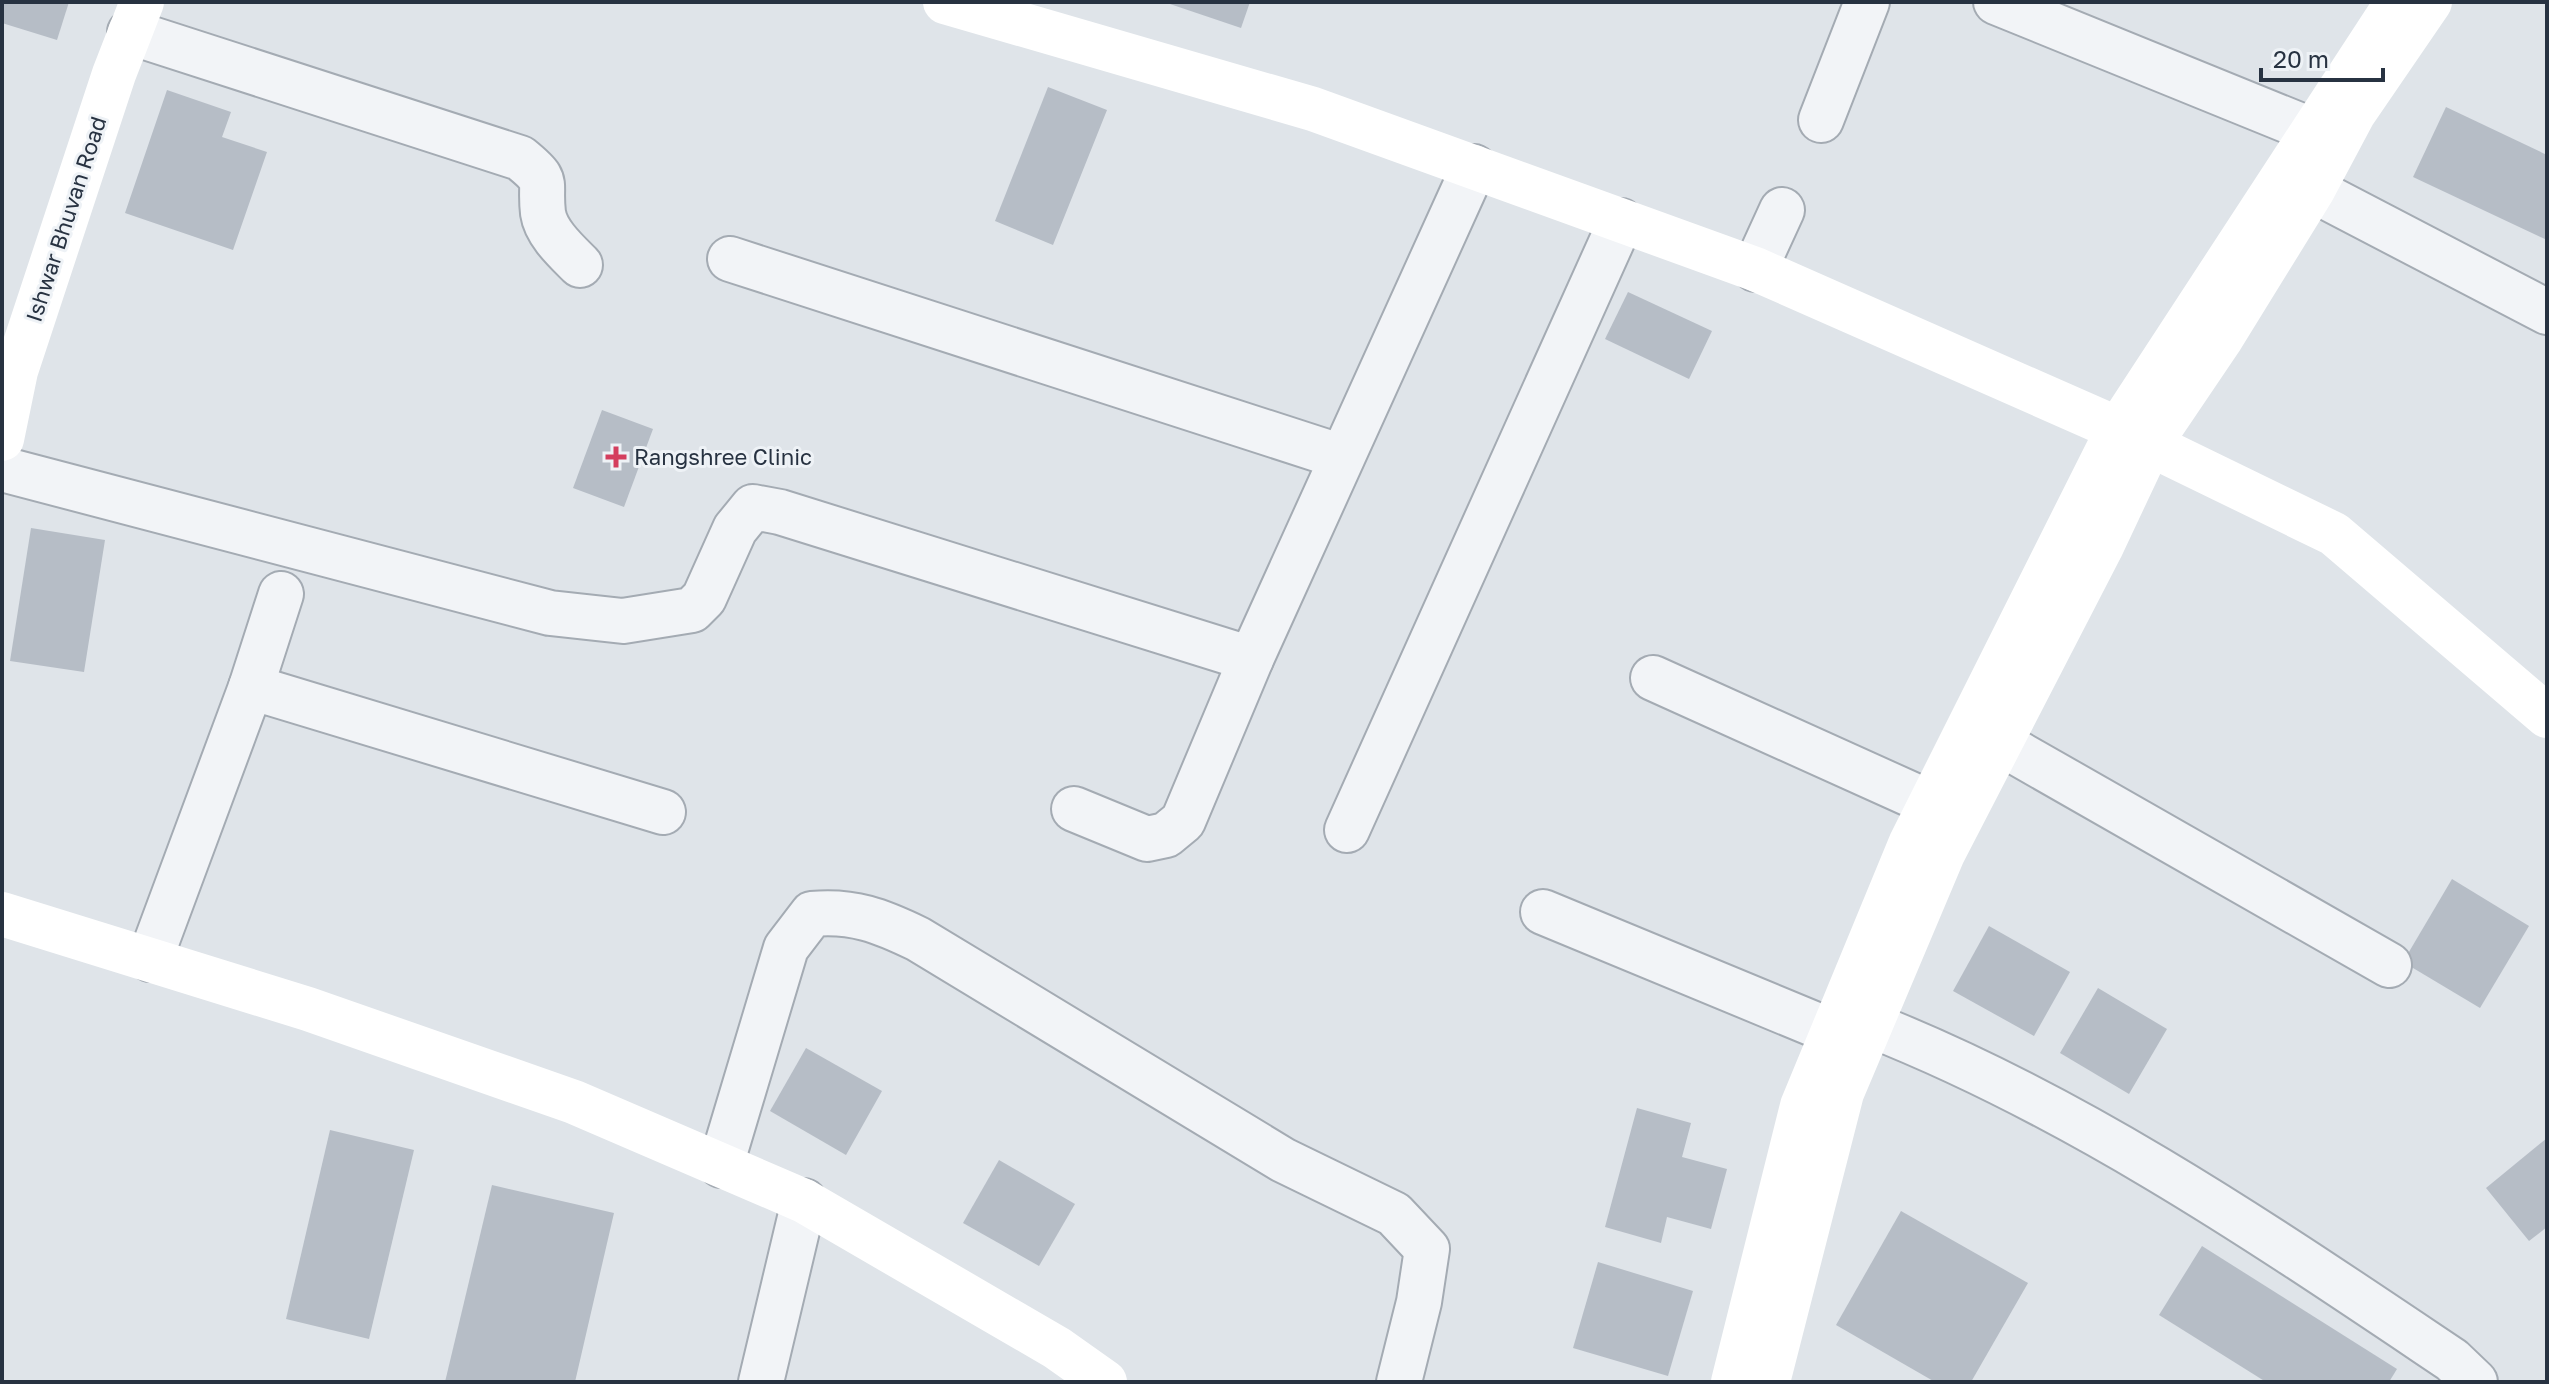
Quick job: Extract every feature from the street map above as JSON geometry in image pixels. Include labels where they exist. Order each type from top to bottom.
[{"type":"street","points":[[947,2],[1313,109],[1755,269],[2134,437],[2334,534],[2547,716]]},
{"type":"street","points":[[1821,120],[1867,2]]},
{"type":"street","points":[[1768,1382],[1842,1093],[1852,1028],[1930,803],[2134,437],[2311,130],[2397,2]]},
{"type":"street","points":[[1733,1382],[1802,1106],[1852,1028],[2101,548],[2134,437],[2221,339],[2313,190],[2354,113],[2430,2]]},
{"type":"street","points":[[2014,5],[2311,130]]},
{"type":"street","points":[[136,17],[520,158],[539,173],[545,188],[543,214],[556,239],[580,265]]},
{"type":"street","name":"Ishwar Bhuvan Road","points":[[2,439],[16,371],[136,17]]},
{"type":"street","points":[[1074,809],[1147,839],[1166,835],[1183,821],[1251,659],[1474,167]]},
{"type":"street","points":[[2313,190],[2547,312]]},
{"type":"street","points":[[1755,269],[1782,210]]},
{"type":"street","points":[[1347,830],[1621,221]]},
{"type":"street","points":[[730,259],[1342,457]]},
{"type":"street","points":[[2,469],[550,613],[623,621],[692,610],[704,598],[735,529],[753,507],[780,512],[1251,659]]},
{"type":"street","points":[[150,959],[251,687],[281,594]]},
{"type":"street","points":[[1653,678],[1930,803]]},
{"type":"street","points":[[251,687],[663,812]]},
{"type":"street","points":[[2000,743],[2389,965]]},
{"type":"street","points":[[721,1165],[786,948],[812,914],[842,911],[878,919],[930,947],[1283,1160],[1394,1214],[1427,1249],[1419,1302],[1399,1382]]},
{"type":"street","points":[[1543,912],[1852,1028],[1955,1058],[2122,1149],[2289,1251],[2452,1360],[2475,1382]]},
{"type":"street","points":[[2,914],[150,959],[574,1102],[804,1201],[1057,1348],[1105,1382]]},
{"type":"street","points":[[761,1382],[804,1201]]},
{"type":"building","points":[[2,2],[69,2],[57,40],[2,23]]},
{"type":"building","points":[[1164,2],[1250,2],[1241,28]]},
{"type":"building","points":[[1048,87],[1107,110],[1053,245],[995,221]]},
{"type":"building","points":[[167,90],[231,112],[222,137],[267,152],[233,250],[125,213]]},
{"type":"building","points":[[2446,107],[2547,155],[2547,240],[2413,177]]},
{"type":"building","points":[[1628,292],[1712,331],[1689,379],[1605,339]]},
{"type":"building","points":[[602,410],[653,429],[624,507],[573,488]]},
{"type":"building","points":[[31,528],[105,540],[84,672],[10,661]]},
{"type":"building","points":[[2452,879],[2529,926],[2480,1008],[2403,962]]},
{"type":"building","points":[[1989,926],[2070,972],[2034,1036],[1953,991]]},
{"type":"building","points":[[2098,988],[2167,1029],[2129,1094],[2060,1053]]},
{"type":"building","points":[[806,1048],[882,1091],[846,1155],[770,1111]]},
{"type":"building","points":[[1637,1108],[1691,1123],[1682,1157],[1727,1169],[1711,1229],[1667,1217],[1661,1243],[1605,1227]]},
{"type":"building","points":[[330,1130],[414,1150],[369,1339],[286,1319]]},
{"type":"building","points":[[2547,1138],[2547,1227],[2529,1241],[2486,1188]]},
{"type":"building","points":[[999,1160],[1075,1204],[1039,1266],[963,1223]]},
{"type":"building","points":[[492,1185],[614,1213],[575,1382],[445,1382]]},
{"type":"building","points":[[1901,1211],[2028,1283],[1971,1382],[1935,1382],[1836,1325]]},
{"type":"building","points":[[2202,1246],[2397,1369],[2389,1382],[2266,1382],[2159,1315]]},
{"type":"building","points":[[1598,1262],[1693,1291],[1668,1376],[1573,1348]]},
{"type":"place","name":"Rangshree Clinic","points":[[616,457]]}]
